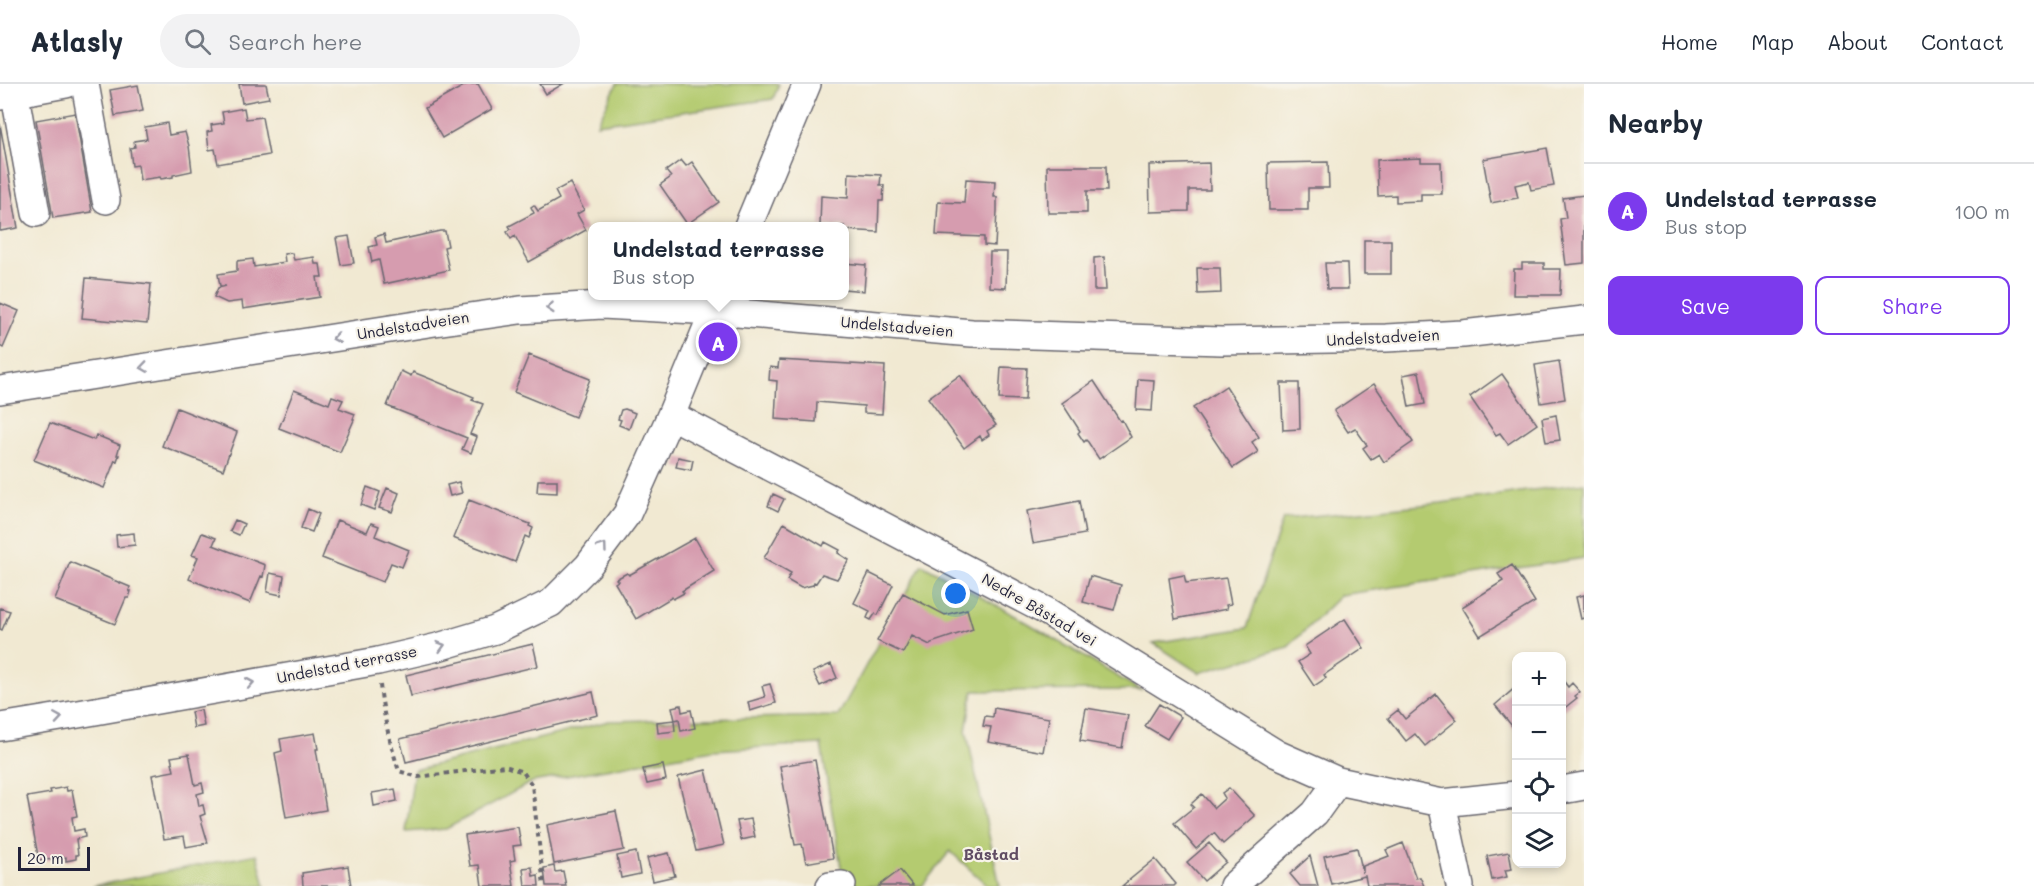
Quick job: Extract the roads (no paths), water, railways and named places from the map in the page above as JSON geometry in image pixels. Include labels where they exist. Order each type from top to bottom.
[{"type":"street","points":[[36,213],[9,91],[66,84]]},
{"type":"street","points":[[85,84],[106,200]]},
{"type":"street","points":[[750,222],[807,84]]},
{"type":"street","name":"Undelstadveien","points":[[0,390],[435,322],[520,310],[602,305],[717,303],[972,333],[1221,341],[1312,341],[1430,336],[1584,320]]},
{"type":"street","name":"Undelstad terrasse","points":[[0,727],[378,661],[438,647],[495,630],[551,603],[588,566],[627,514],[717,303]]},
{"type":"street","name":"Nedre Båstad vei","points":[[671,415],[1046,611],[1277,754],[1338,782],[1442,803],[1512,795]]},
{"type":"street","points":[[1233,886],[1315,813],[1338,782]]},
{"type":"street","points":[[1566,789],[1584,786]]},
{"type":"street","points":[[1442,803],[1460,886]]},
{"type":"street","points":[[830,886],[842,885]]},
{"type":"place","name":"Undelstad terrasse","points":[[718,342]]},
{"type":"district","name":"Båstad","points":[[991,854]]}]
